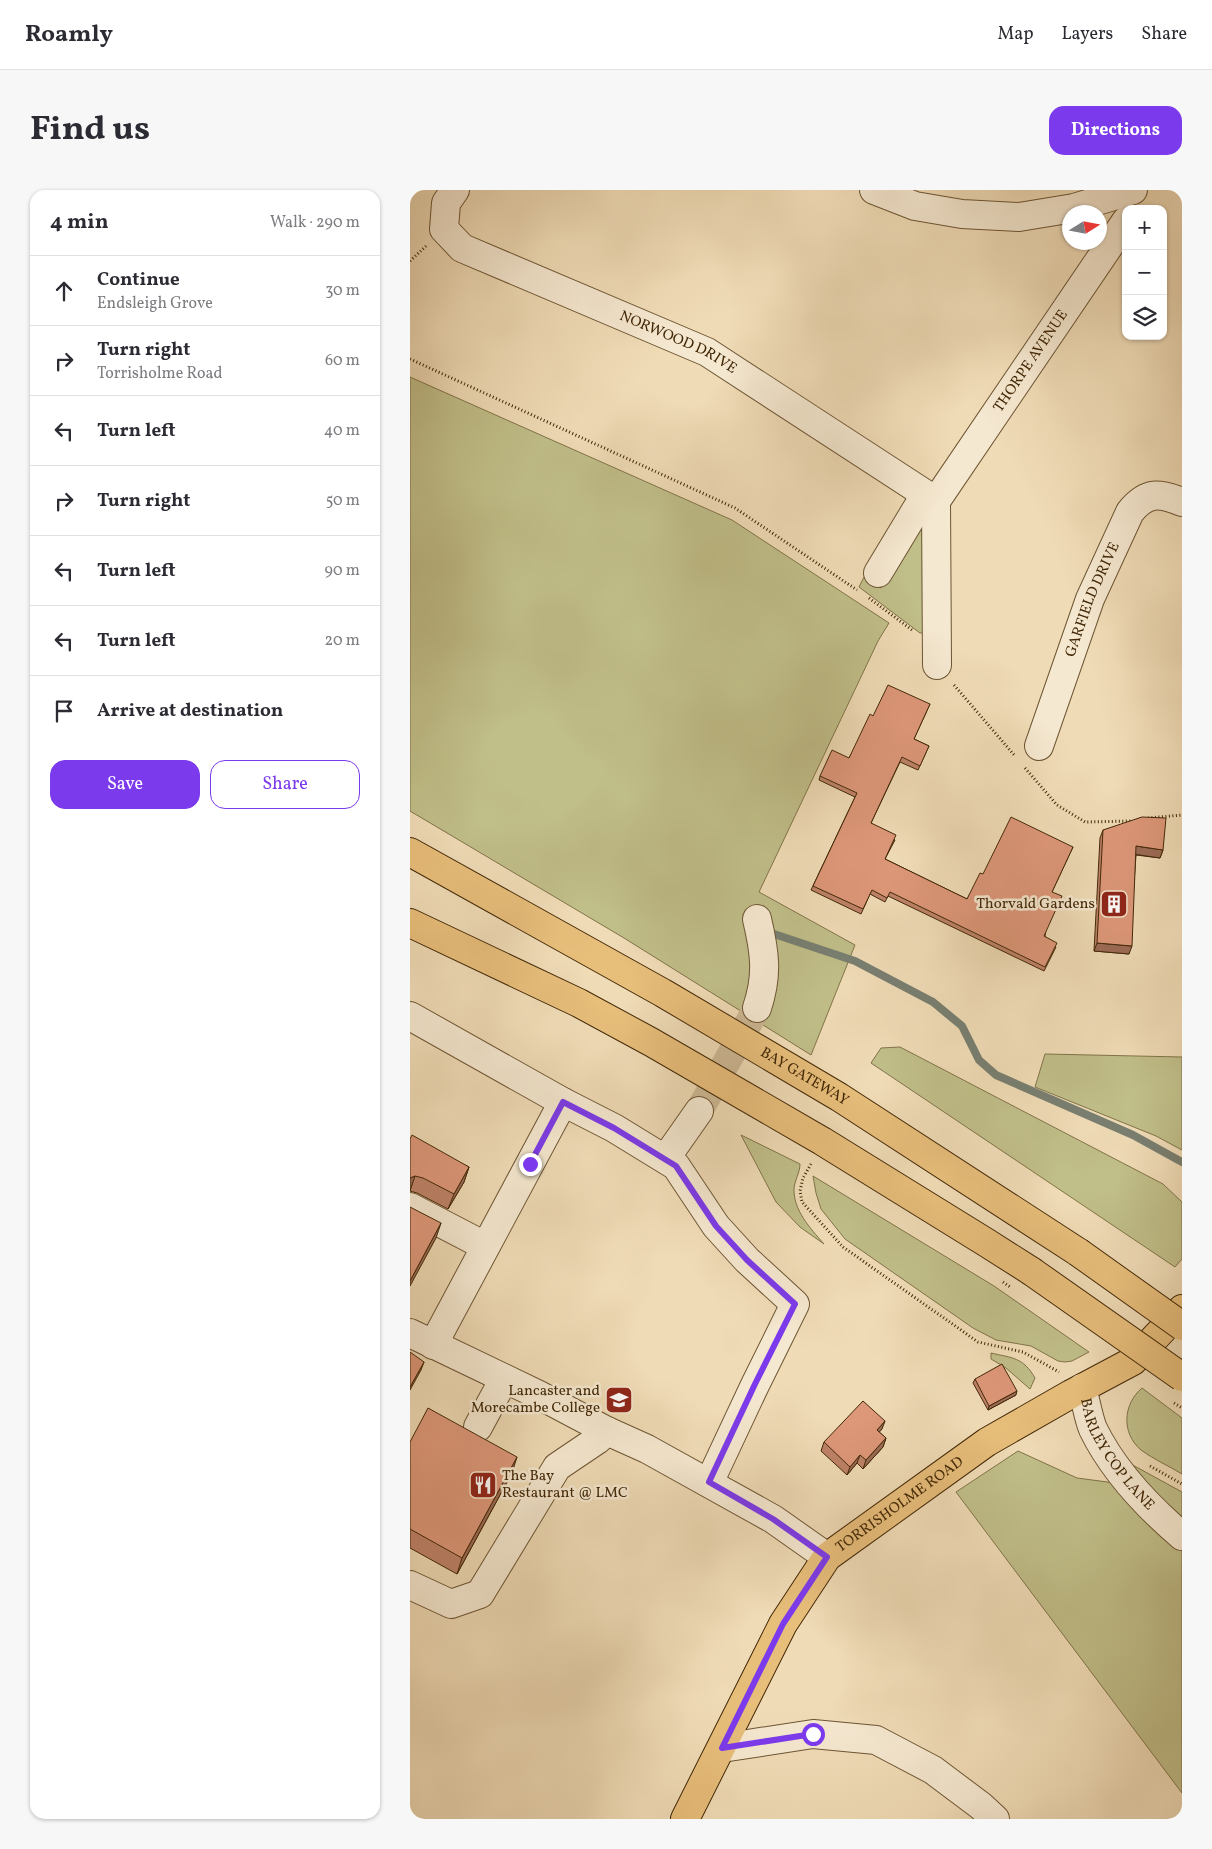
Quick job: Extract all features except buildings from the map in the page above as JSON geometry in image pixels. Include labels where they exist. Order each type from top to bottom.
[{"type":"main road","name":"BAY GATEWAY","points":[[410,852],[663,993],[839,1096],[1078,1252],[1182,1326]]},
{"type":"main road","points":[[410,923],[579,1003],[651,1042],[822,1141],[987,1242],[1182,1377]]},
{"type":"main road","name":"TORRISHOLME ROAD","points":[[685,1819],[783,1624],[827,1557],[987,1442],[1133,1361],[1182,1309]]},
{"type":"street","name":"NORWOOD DRIVE","points":[[455,190],[446,203],[444,229],[462,248],[707,352],[931,498]]},
{"type":"street","points":[[874,190],[915,206],[962,214],[1019,217],[1074,208],[1134,190],[1133,205]]},
{"type":"street","name":"THORPE AVENUE","points":[[878,572],[1122,227]]},
{"type":"street","name":"GARFIELD DRIVE","points":[[1039,746],[1090,599],[1130,512],[1138,502],[1152,494],[1182,502]]},
{"type":"street","points":[[931,498],[944,674]]},
{"type":"street","points":[[757,920],[762,939],[765,968],[764,989],[757,1008]]},
{"type":"street","points":[[410,1016],[666,1158],[676,1166],[716,1226],[741,1253],[795,1304],[709,1482]]},
{"type":"street","points":[[563,1102],[485,1246],[421,1339],[539,1395],[606,1431],[648,1449],[773,1519],[827,1557]]},
{"type":"street","points":[[666,1158],[699,1111]]},
{"type":"street","points":[[410,1207],[485,1246]]},
{"type":"street","points":[[478,1427],[504,1379]]},
{"type":"street","name":"BARLEY COP LANE","points":[[1091,1384],[1093,1428],[1113,1462],[1139,1494],[1182,1536]]},
{"type":"street","points":[[410,1585],[451,1604],[480,1594],[557,1467],[597,1440],[606,1431]]},
{"type":"street","points":[[722,1748],[813,1734],[876,1740],[933,1770],[982,1806],[995,1819]]},
{"type":"path","points":[[410,359],[735,508],[863,594],[919,635]]},
{"type":"path","points":[[944,674],[1057,805],[1085,822],[1130,821],[1160,816],[1182,815]]},
{"type":"path","points":[[811,1164],[803,1178],[800,1191],[802,1202],[843,1247],[978,1342],[1023,1352],[1071,1379],[1091,1384]]},
{"type":"shaded area","points":[[410,377],[732,520],[889,623],[878,641],[759,892],[855,945],[811,1055],[624,938],[410,811]]},
{"type":"shaded area","points":[[923,513],[924,633],[920,633],[859,587],[864,577],[881,588],[910,530]]},
{"type":"shaded area","points":[[900,1047],[1163,1184],[1182,1202],[1182,1259],[1175,1267],[871,1063],[881,1048]]},
{"type":"shaded area","points":[[1045,1054],[1182,1057],[1182,1150],[1156,1136],[1035,1087]]},
{"type":"shaded area","points":[[741,1135],[800,1164],[794,1188],[796,1204],[803,1218],[824,1244],[800,1227],[776,1202]]},
{"type":"shaded area","points":[[813,1176],[994,1286],[1089,1352],[1072,1361],[1058,1361],[1031,1346],[996,1340],[973,1328],[845,1239],[821,1209]]},
{"type":"shaded area","points":[[991,1353],[1011,1358],[1026,1366],[1035,1378],[1030,1389],[1006,1368],[991,1359]]},
{"type":"shaded area","points":[[1142,1388],[1182,1418],[1182,1474],[1141,1450],[1130,1435],[1127,1419],[1128,1410],[1131,1402]]},
{"type":"shaded area","points":[[1018,1451],[1077,1478],[1115,1483],[1156,1528],[1182,1550],[1182,1793],[956,1492]]},
{"type":"shaded area","points":[[1129,1463],[1182,1492],[1182,1520],[1162,1503]]},
{"type":"waterway","points":[[774,934],[855,961],[933,1002],[962,1026],[979,1060],[996,1075],[1133,1135],[1182,1162]]},
{"type":"tunnel","points":[[699,1111],[757,1008]]},
{"type":"place","name":"Thorvald Gardens","points":[[1114,904]]},
{"type":"place","name":"Lancaster and Morecambe College","points":[[619,1400]]},
{"type":"place","name":"The Bay Restaurant @ LMC","points":[[483,1485]]},
{"type":"route","points":[[530,1164],[563,1102],[614,1128],[666,1158],[676,1166],[716,1226],[747,1260],[795,1304],[709,1482],[773,1519],[827,1557],[783,1624],[722,1748],[813,1734]]}]
